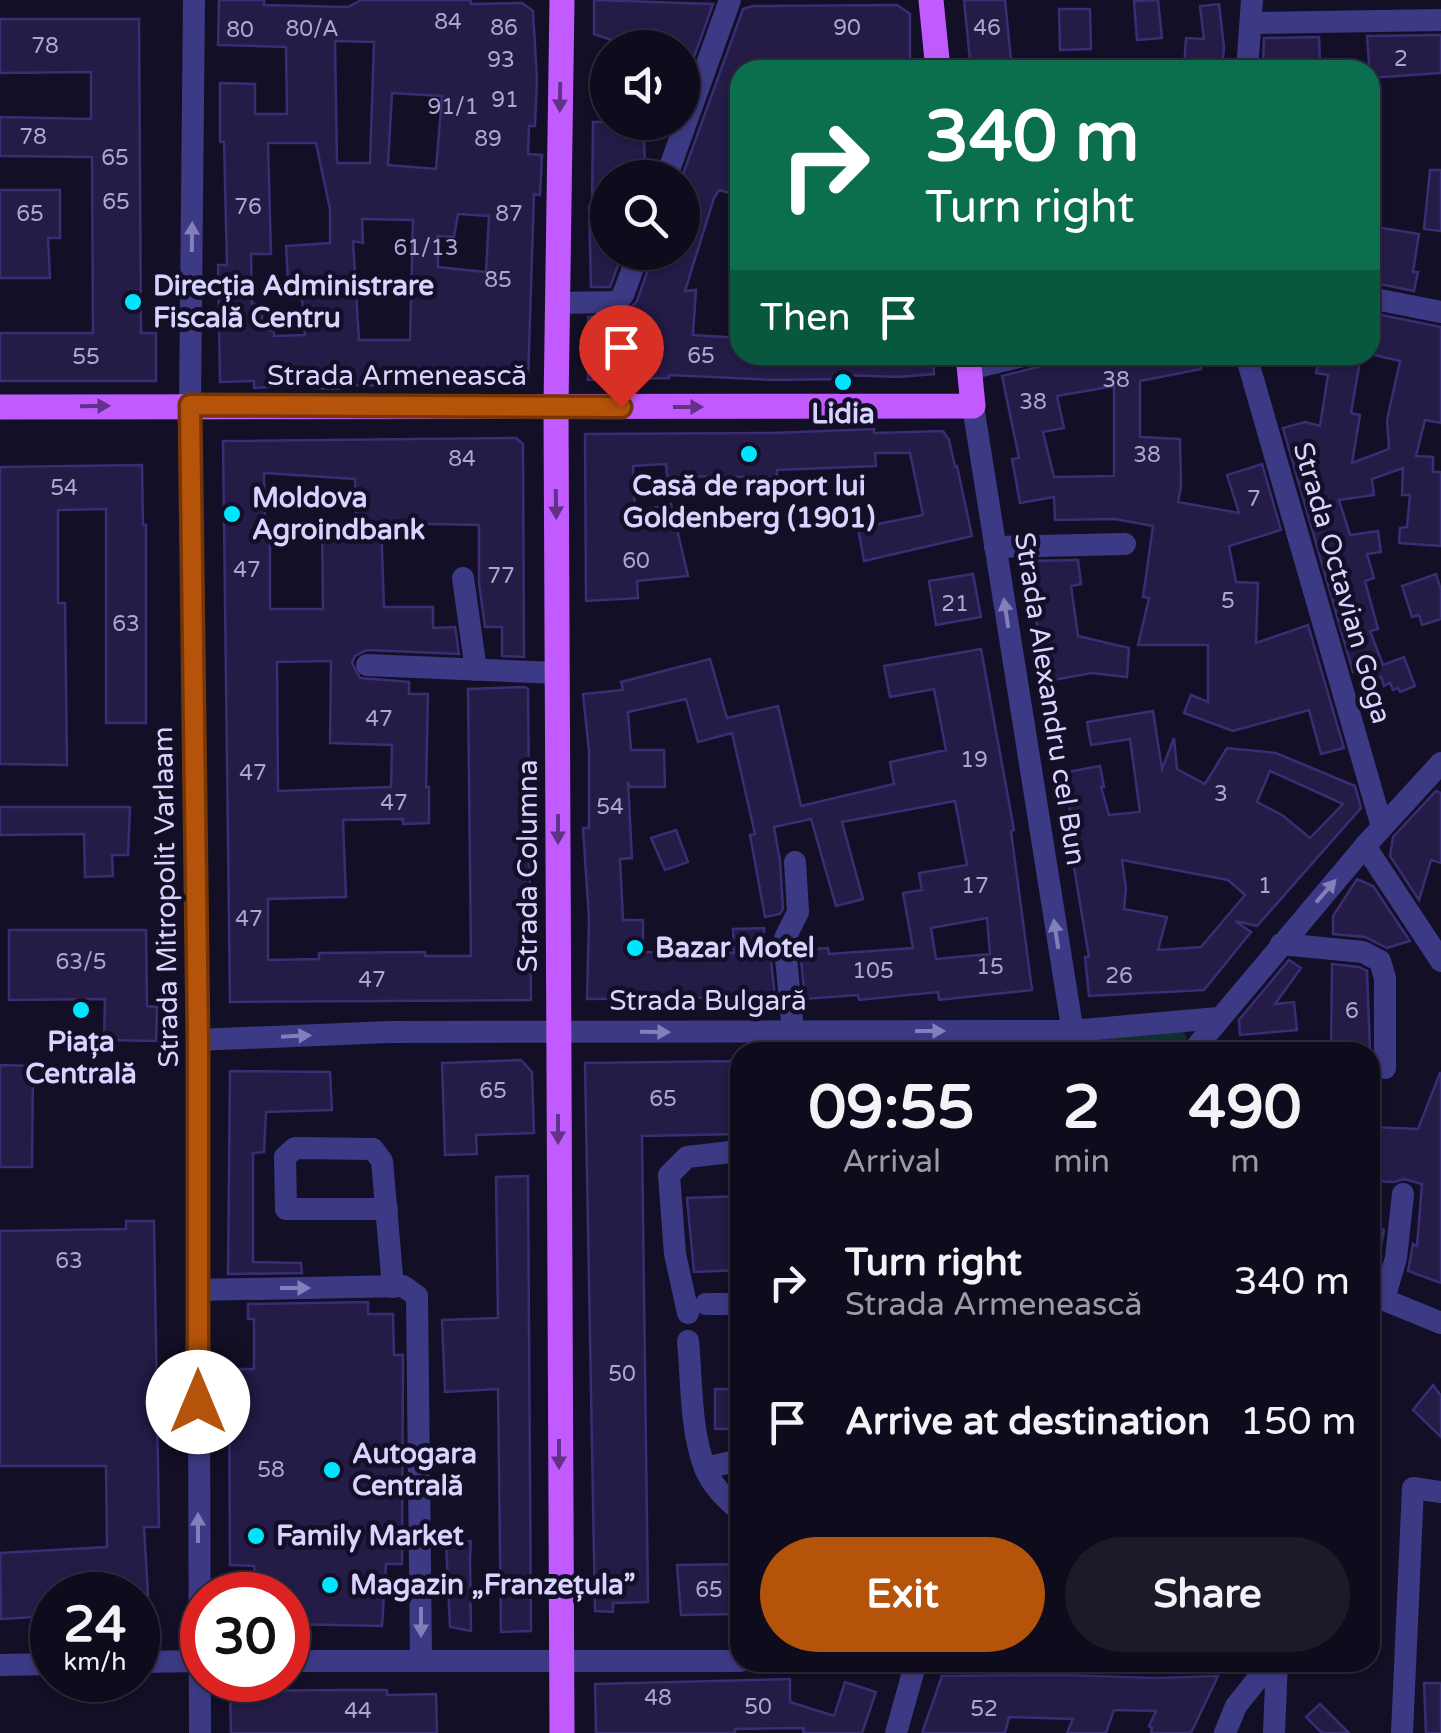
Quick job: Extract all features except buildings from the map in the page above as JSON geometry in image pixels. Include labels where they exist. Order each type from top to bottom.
[{"type":"main road","name":"Strada Columna","points":[[562,0],[556,406],[562,1733]]},
{"type":"main road","points":[[931,0],[937,60]]},
{"type":"main road","name":"Strada Alexandru cel Bun","points":[[968,365],[973,406]]},
{"type":"main road","name":"Strada Armenească","points":[[0,406],[973,406]]},
{"type":"street","name":"Strada Mitropolit Varlaam","points":[[194,0],[190,405],[199,1572]]},
{"type":"street","points":[[672,160],[730,0]]},
{"type":"street","points":[[1248,60],[1252,12],[1441,20]]},
{"type":"street","points":[[557,303],[617,302],[624,295],[633,270]]},
{"type":"street","points":[[1380,300],[1441,312]]},
{"type":"street","name":"Strada Octavian Goga","points":[[1249,365],[1382,828]]},
{"type":"street","name":"Strada Alexandru cel Bun","points":[[973,406],[1074,1042]]},
{"type":"street","points":[[996,547],[1125,544]]},
{"type":"street","points":[[463,578],[476,670]]},
{"type":"street","points":[[368,665],[558,674]]},
{"type":"street","points":[[1200,1042],[1364,846],[1440,767]]},
{"type":"street","points":[[1364,846],[1441,961]]},
{"type":"street","points":[[793,1031],[785,948],[799,900],[795,862]]},
{"type":"street","points":[[1282,944],[1363,952],[1380,962],[1386,978],[1386,1068]]},
{"type":"street","name":"Strada Bulgară","points":[[198,1040],[389,1032],[793,1031],[1074,1042],[1218,1018]]},
{"type":"street","points":[[387,1209],[286,1209],[285,1157],[295,1148],[372,1148],[382,1161],[387,1209],[393,1287]]},
{"type":"street","points":[[730,1151],[686,1158],[668,1175],[674,1254],[697,1309],[730,1305]]},
{"type":"street","points":[[1380,1290],[1396,1258],[1403,1194]]},
{"type":"street","points":[[197,1290],[411,1289],[419,1305],[421,1660]]},
{"type":"street","points":[[1380,1297],[1441,1323]]},
{"type":"street","points":[[688,1340],[698,1440],[705,1468],[730,1501]]},
{"type":"street","points":[[705,1468],[730,1462]]},
{"type":"street","points":[[1402,1733],[1412,1488],[1441,1492]]},
{"type":"street","points":[[310,1660],[730,1661]]},
{"type":"street","points":[[0,1666],[30,1665]]},
{"type":"street","points":[[896,1733],[913,1672]]},
{"type":"street","points":[[1224,1733],[1236,1706],[1265,1672]]},
{"type":"street","points":[[1274,1672],[1274,1733]]},
{"type":"street","name":"Strada Mitropolit Varlaam","points":[[200,1702],[200,1733]]},
{"type":"green space","points":[[1183,1031],[1187,1038],[1183,1042],[1091,1042],[1090,1035]]},
{"type":"place","name":"Direcția Administrare Fiscală Centru","points":[[133,302]]},
{"type":"place","name":"Lidia","points":[[843,382]]},
{"type":"place","name":"Casă de raport lui Goldenberg (1901)","points":[[749,454]]},
{"type":"place","name":"Moldova Agroindbank","points":[[232,514]]},
{"type":"place","name":"Bazar Motel","points":[[635,948]]},
{"type":"place","name":"Piața Centrală","points":[[81,1010]]},
{"type":"place","name":"Autogara Centrală","points":[[332,1470]]},
{"type":"place","name":"Family Market","points":[[256,1536]]},
{"type":"place","name":"Magazin „Franzețula”","points":[[330,1585]]},
{"type":"route","points":[[198,1402],[190,405],[621,407]]}]
